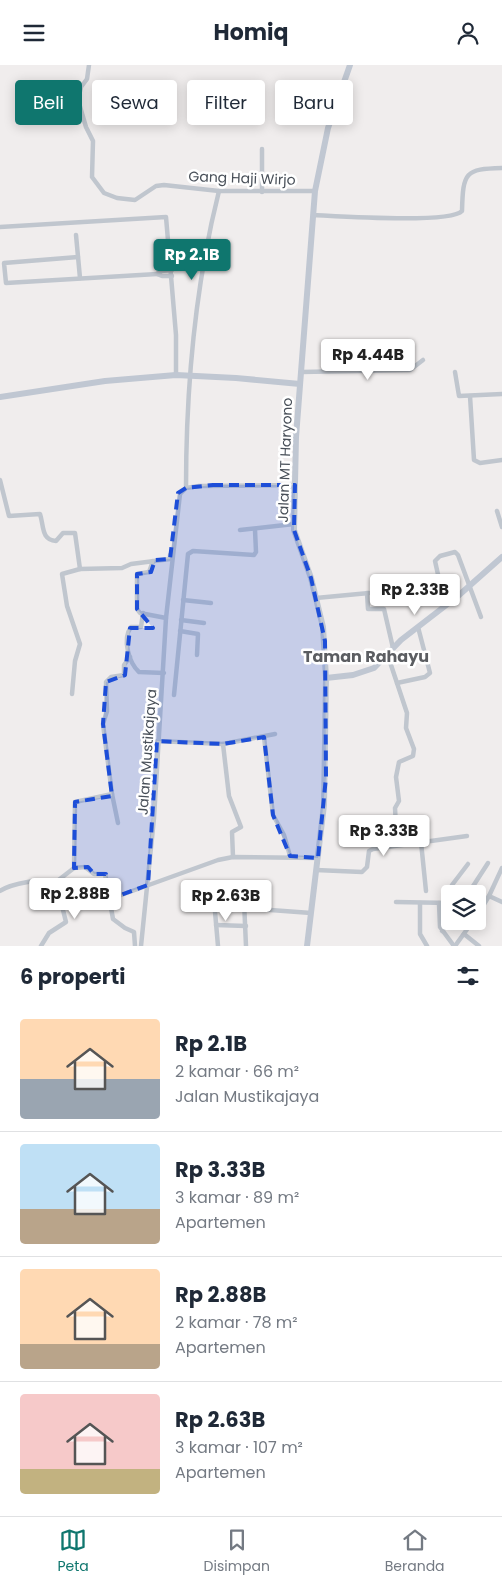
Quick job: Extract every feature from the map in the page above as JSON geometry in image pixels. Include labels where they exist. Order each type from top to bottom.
[{"type":"main road","name":"Jalan MT Haryono","points":[[306,946],[312,913],[326,777],[325,635],[294,524],[295,485],[314,191],[325,141],[350,65]]},
{"type":"main road","points":[[0,397],[104,381],[176,375],[300,385]]},
{"type":"main road","points":[[326,677],[362,673],[374,668],[388,656],[393,648],[502,557]]},
{"type":"street","name":"Gang Haji Wirjo","points":[[89,65],[88,79],[81,87],[78,101],[86,127],[93,141],[91,170],[99,188],[110,196],[135,200],[160,185],[220,191],[314,191]]},
{"type":"street","points":[[262,149],[262,192]]},
{"type":"street","points":[[313,215],[428,218],[454,215],[462,211],[463,191],[469,172],[476,169],[502,168]]},
{"type":"street","points":[[72,694],[80,644],[66,605],[62,575],[80,569],[122,569],[128,565],[170,559],[177,498],[184,490],[190,375],[196,313],[220,191]]},
{"type":"street","points":[[0,227],[165,217],[168,221],[172,273],[176,375]]},
{"type":"street","points":[[76,235],[80,279]]},
{"type":"street","points":[[78,257],[4,263],[6,283],[157,274],[162,271],[172,273]]},
{"type":"street","points":[[301,372],[410,370],[423,360]]},
{"type":"street","points":[[455,372],[458,394],[470,396],[502,394]]},
{"type":"street","points":[[470,396],[474,460],[480,463],[502,460]]},
{"type":"street","points":[[0,480],[9,515],[40,514],[45,536],[48,540],[56,541],[62,534],[75,533],[80,569]]},
{"type":"street","points":[[184,490],[213,485],[295,485]]},
{"type":"street","name":"Jalan Mustikajaya","points":[[141,946],[148,885],[157,741],[164,673],[166,618],[179,499],[184,490]]},
{"type":"street","points":[[497,511],[502,527]]},
{"type":"street","points":[[240,530],[294,524]]},
{"type":"street","points":[[174,695],[189,553],[254,555],[256,552],[254,529]]},
{"type":"street","points":[[445,606],[434,566],[437,557],[452,552],[456,554],[481,617]]},
{"type":"street","points":[[153,561],[150,571],[137,574],[136,607],[139,612],[166,618]]},
{"type":"street","points":[[316,598],[368,593],[368,609],[384,609],[393,648]]},
{"type":"street","points":[[183,600],[211,603]]},
{"type":"street","points":[[143,613],[141,627],[132,627],[128,633],[127,645],[130,657],[139,672],[164,673]]},
{"type":"street","points":[[181,620],[204,623]]},
{"type":"street","points":[[397,683],[425,677],[430,673],[418,627]]},
{"type":"street","points":[[180,631],[198,634],[197,655]]},
{"type":"street","points":[[388,656],[407,713],[406,727],[415,751],[413,756],[399,762],[396,771],[399,798],[395,808],[398,845]]},
{"type":"street","points":[[118,823],[112,795],[103,724],[107,711],[106,682],[111,677],[124,675],[124,665],[130,657]]},
{"type":"street","points":[[157,741],[223,744],[275,735]]},
{"type":"street","points":[[264,737],[273,815],[284,835],[290,856]]},
{"type":"street","points":[[223,744],[229,796],[242,827],[232,832],[233,857]]},
{"type":"street","points":[[74,868],[75,802],[112,795]]},
{"type":"street","points":[[316,870],[362,872],[366,867],[370,850],[467,836]]},
{"type":"street","points":[[422,842],[426,891]]},
{"type":"street","points":[[110,899],[233,857],[290,856],[318,858]]},
{"type":"street","points":[[474,885],[488,863]]},
{"type":"street","points":[[452,885],[468,864]]},
{"type":"street","points":[[56,882],[74,868],[85,867],[94,875],[105,874],[113,919],[134,932],[135,946]]},
{"type":"street","points":[[486,901],[500,881],[502,868]]},
{"type":"street","points":[[0,891],[7,887],[48,879],[56,882]]},
{"type":"street","points":[[41,946],[49,933],[66,921],[56,882]]},
{"type":"street","points":[[256,885],[257,909],[312,913]]},
{"type":"street","points":[[489,896],[502,902]]},
{"type":"street","points":[[214,900],[218,946]]},
{"type":"street","points":[[215,907],[244,901],[246,946]]},
{"type":"street","points":[[396,902],[439,903],[440,927],[455,946],[466,930]]},
{"type":"street","points":[[420,903],[420,934],[428,946]]},
{"type":"street","points":[[216,925],[246,926]]},
{"type":"street","points":[[464,934],[479,946]]},
{"type":"highlighted area","points":[[213,485],[295,485],[294,530],[311,578],[325,641],[326,777],[318,858],[290,856],[273,815],[264,737],[223,744],[157,741],[148,885],[110,899],[106,874],[94,874],[88,867],[74,868],[75,802],[112,796],[103,724],[106,682],[125,675],[130,628],[153,628],[137,609],[137,574],[151,572],[155,560],[170,559],[178,493],[186,488]]},
{"type":"district","name":"Taman Rahayu","points":[[366,656]]}]
